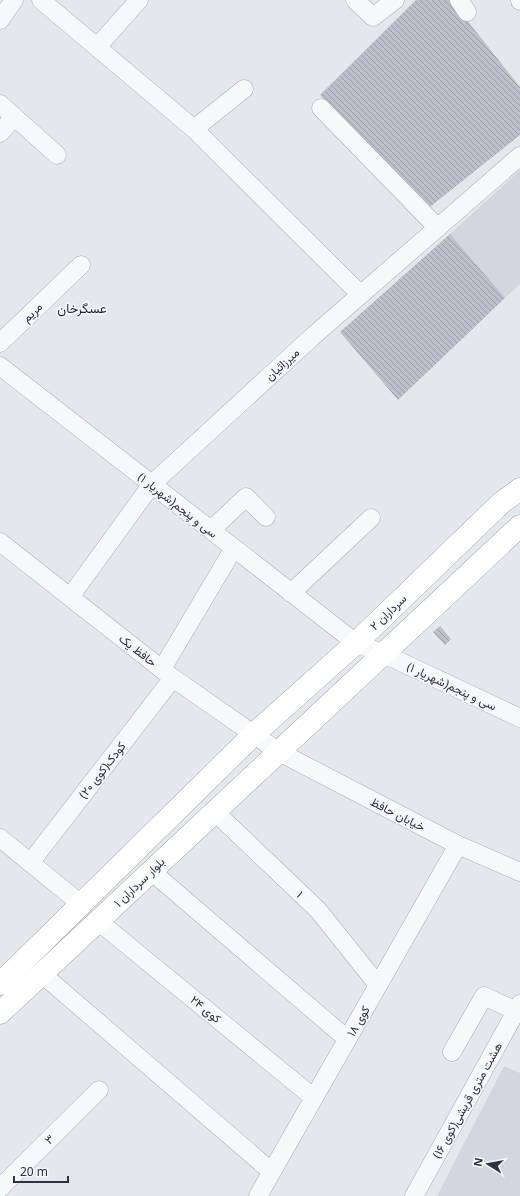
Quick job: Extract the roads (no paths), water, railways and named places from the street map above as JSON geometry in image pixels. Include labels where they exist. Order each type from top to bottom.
[{"type":"main road","name":"سرداران ۲","points":[[254,734],[356,643],[501,503],[520,489]]},
{"type":"main road","points":[[279,752],[520,526]]},
{"type":"main road","name":"بلوار سرداران ۱","points":[[0,984],[254,734]]},
{"type":"main road","name":"بلوار سرداران ۱","points":[[0,1013],[214,811],[279,752]]},
{"type":"street","points":[[0,20],[14,0]]},
{"type":"street","points":[[41,0],[194,130],[360,294]]},
{"type":"street","points":[[97,47],[139,0]]},
{"type":"street","points":[[356,0],[373,16],[395,0]]},
{"type":"street","points":[[194,130],[244,89]]},
{"type":"street","points":[[0,104],[57,156]]},
{"type":"street","points":[[321,108],[437,227]]},
{"type":"street","points":[[0,133],[14,116]]},
{"type":"street","name":"میرزائیان","points":[[70,597],[152,484],[360,294],[520,156]]},
{"type":"street","name":"مریم","points":[[0,343],[81,265]]},
{"type":"street","name":"سی و پنجم(شهریار ۱)","points":[[0,366],[356,643],[384,654],[520,718]]},
{"type":"street","points":[[210,530],[246,497],[266,517]]},
{"type":"street","points":[[291,593],[371,518]]},
{"type":"street","name":"حافظ یک","points":[[0,542],[168,674],[279,752]]},
{"type":"street","name":"کودک(کوی ۲۰)","points":[[30,863],[168,674],[234,548]]},
{"type":"street","name":"خیابان حافظ","points":[[279,752],[458,845],[520,872]]},
{"type":"street","name":"۱","points":[[214,811],[318,910],[378,985]]},
{"type":"street","points":[[0,838],[81,904]]},
{"type":"street","name":"کوی ۱۸","points":[[258,1196],[458,845]]},
{"type":"street","points":[[151,871],[347,1039]]},
{"type":"street","name":"کوی ۲۴","points":[[98,921],[314,1098]]},
{"type":"street","points":[[42,974],[272,1172]]},
{"type":"street","points":[[452,1052],[484,996],[518,1008]]},
{"type":"street","name":"هشت متری قریشی(کوی ۱۶)","points":[[414,1196],[518,1008]]},
{"type":"street","name":"۳","points":[[0,1188],[99,1090]]},
{"type":"district","name":"عسگرخان","points":[[82,308]]}]
